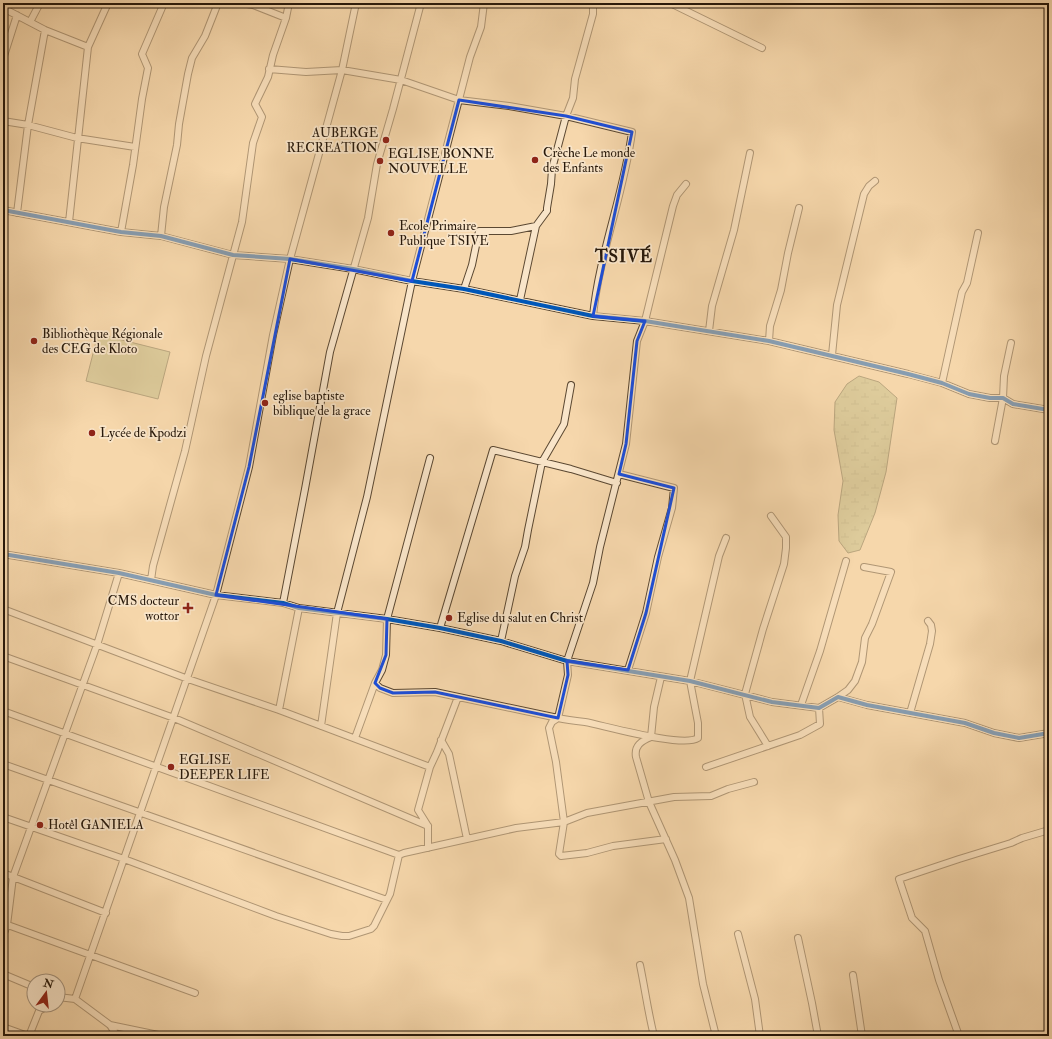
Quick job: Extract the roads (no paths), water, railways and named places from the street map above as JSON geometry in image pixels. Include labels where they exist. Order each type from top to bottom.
[{"type":"street","points":[[30,22],[40,3]]},
{"type":"street","points":[[69,222],[88,47],[108,3]]},
{"type":"street","points":[[121,232],[148,68],[142,54],[164,3]]},
{"type":"street","points":[[161,236],[164,207],[177,145],[179,124],[188,74],[192,58],[205,36],[218,3]]},
{"type":"street","points":[[241,3],[253,5],[286,18]]},
{"type":"street","points":[[152,580],[153,566],[185,451],[206,356],[242,222],[253,143],[262,117],[255,104],[265,85],[286,18],[289,3]]},
{"type":"street","points":[[75,1000],[89,956],[106,913],[216,595],[249,467],[273,335],[290,259],[342,70],[356,3]]},
{"type":"street","points":[[283,603],[306,489],[330,352],[368,218],[377,164],[421,3]]},
{"type":"street","points":[[320,726],[337,613],[367,497],[412,281],[470,57],[481,27],[484,3]]},
{"type":"street","points":[[520,300],[536,226],[548,211],[546,208],[551,184],[552,169],[566,116],[573,98],[575,78],[593,14],[593,3]]},
{"type":"street","points":[[670,3],[762,48]]},
{"type":"street","points":[[3,8],[46,30],[88,47]]},
{"type":"street","points":[[3,59],[16,15]]},
{"type":"street","points":[[17,213],[28,125],[46,30]]},
{"type":"street","points":[[269,69],[306,72],[342,70],[401,80],[459,100],[509,106],[566,116],[632,132],[595,292],[593,316]]},
{"type":"street","points":[[3,121],[28,125],[77,138],[135,147]]},
{"type":"street","points":[[709,331],[712,306],[734,230],[750,153]]},
{"type":"street","points":[[832,355],[837,305],[864,194],[869,186],[875,181]]},
{"type":"street","points":[[666,839],[613,846],[563,857],[559,854],[564,822],[556,762],[549,728],[552,722],[558,718],[568,676],[568,661],[593,583],[600,547],[626,444],[637,341],[645,322],[673,206],[677,196],[686,184]]},
{"type":"street","points":[[769,342],[770,326],[781,290],[799,208]]},
{"type":"street","points":[[3,210],[121,232],[161,236],[233,255],[290,259],[353,269],[412,281],[464,289],[593,316],[709,331],[769,342],[832,355],[942,383],[969,394],[990,398],[1003,398],[1013,404],[1049,410]]},
{"type":"street","points":[[464,289],[472,265],[478,231],[511,231],[536,226]]},
{"type":"street","points":[[942,383],[962,292],[967,283],[978,233]]},
{"type":"street","points":[[995,441],[1003,398],[1004,376],[1011,343]]},
{"type":"street","points":[[501,641],[515,576],[525,547],[542,462],[564,424],[571,385]]},
{"type":"street","points":[[440,628],[493,450],[577,471],[616,483]]},
{"type":"street","points":[[355,738],[375,683],[382,670],[386,655],[387,620],[430,458]]},
{"type":"street","points":[[619,474],[674,488],[672,508],[658,557],[646,613],[628,670]]},
{"type":"street","points":[[768,746],[750,717],[745,694],[754,667],[763,629],[784,564],[786,537],[771,516]]},
{"type":"street","points":[[375,683],[380,688],[393,693],[435,692],[558,718],[586,722],[650,737],[694,740],[698,738],[698,723],[690,681],[719,556],[726,538]]},
{"type":"street","points":[[3,554],[119,573],[216,595],[283,603],[299,608],[440,628],[501,641],[568,661],[690,681],[772,702],[819,708],[848,690],[855,681],[862,662],[865,638],[889,581],[891,572],[864,567]]},
{"type":"street","points":[[801,705],[820,651],[846,561]]},
{"type":"street","points":[[3,936],[13,877],[97,645],[119,573]]},
{"type":"street","points":[[279,710],[299,608]]},
{"type":"street","points":[[3,609],[188,679],[279,710],[430,767]]},
{"type":"street","points":[[910,713],[930,644],[932,631],[931,625],[928,621]]},
{"type":"street","points":[[3,656],[174,718],[428,826]]},
{"type":"street","points":[[661,677],[654,707],[650,737],[636,746],[635,751],[649,802],[666,839],[689,898],[704,984],[716,1036]]},
{"type":"street","points":[[428,848],[428,826],[418,810],[430,767],[458,697]]},
{"type":"street","points":[[838,697],[867,705],[965,723],[994,733],[1019,738],[1049,733]]},
{"type":"street","points":[[706,767],[800,735],[820,724],[819,708]]},
{"type":"street","points":[[3,711],[399,856]]},
{"type":"street","points":[[441,740],[449,754],[467,839]]},
{"type":"street","points":[[3,764],[387,900]]},
{"type":"street","points":[[3,817],[124,859],[276,916],[331,934],[349,936],[370,929],[374,926],[387,900],[393,883],[399,856],[404,853],[516,828],[564,822],[587,814],[674,797],[711,796],[728,789],[754,782]]},
{"type":"street","points":[[959,1036],[939,980],[925,931],[912,918],[899,880],[1049,830]]},
{"type":"street","points":[[3,873],[106,913]]},
{"type":"street","points":[[5,924],[89,956],[195,993]]},
{"type":"street","points":[[738,934],[755,999],[760,1036]]},
{"type":"street","points":[[798,938],[818,1036]]},
{"type":"street","points":[[640,965],[646,993],[648,1013],[654,1036]]},
{"type":"street","points":[[3,974],[26,984]]},
{"type":"street","points":[[853,975],[862,1036]]},
{"type":"street","points":[[66,999],[75,1000],[110,1025],[163,1036]]},
{"type":"street","points":[[3,1027],[28,1036],[39,1013]]},
{"type":"street","points":[[110,1025],[116,1036]]},
{"type":"place","name":"AUBERGE RECREATION","points":[[386,140]]},
{"type":"place","name":"Crèche Le monde des Enfants","points":[[535,160]]},
{"type":"place","name":"EGLISE BONNE NOUVELLE","points":[[380,161]]},
{"type":"place","name":"Ecole Primaire Publique TSIVE","points":[[391,233]]},
{"type":"place","name":"Bibliothèque Régionale des CEG de Kloto","points":[[34,341]]},
{"type":"place","name":"eglise baptiste biblique de la grace","points":[[265,403]]},
{"type":"place","name":"Lycée de Kpodzi","points":[[92,433]]},
{"type":"place","name":"CMS docteur wottor","points":[[188,608]]},
{"type":"place","name":"Eglise du salut en Christ","points":[[449,618]]},
{"type":"place","name":"EGLISE DEEPER LIFE","points":[[171,767]]},
{"type":"place","name":"Hotêl GANIELA","points":[[40,825]]},
{"type":"district","name":"TSIVÉ","points":[[624,256]]}]
